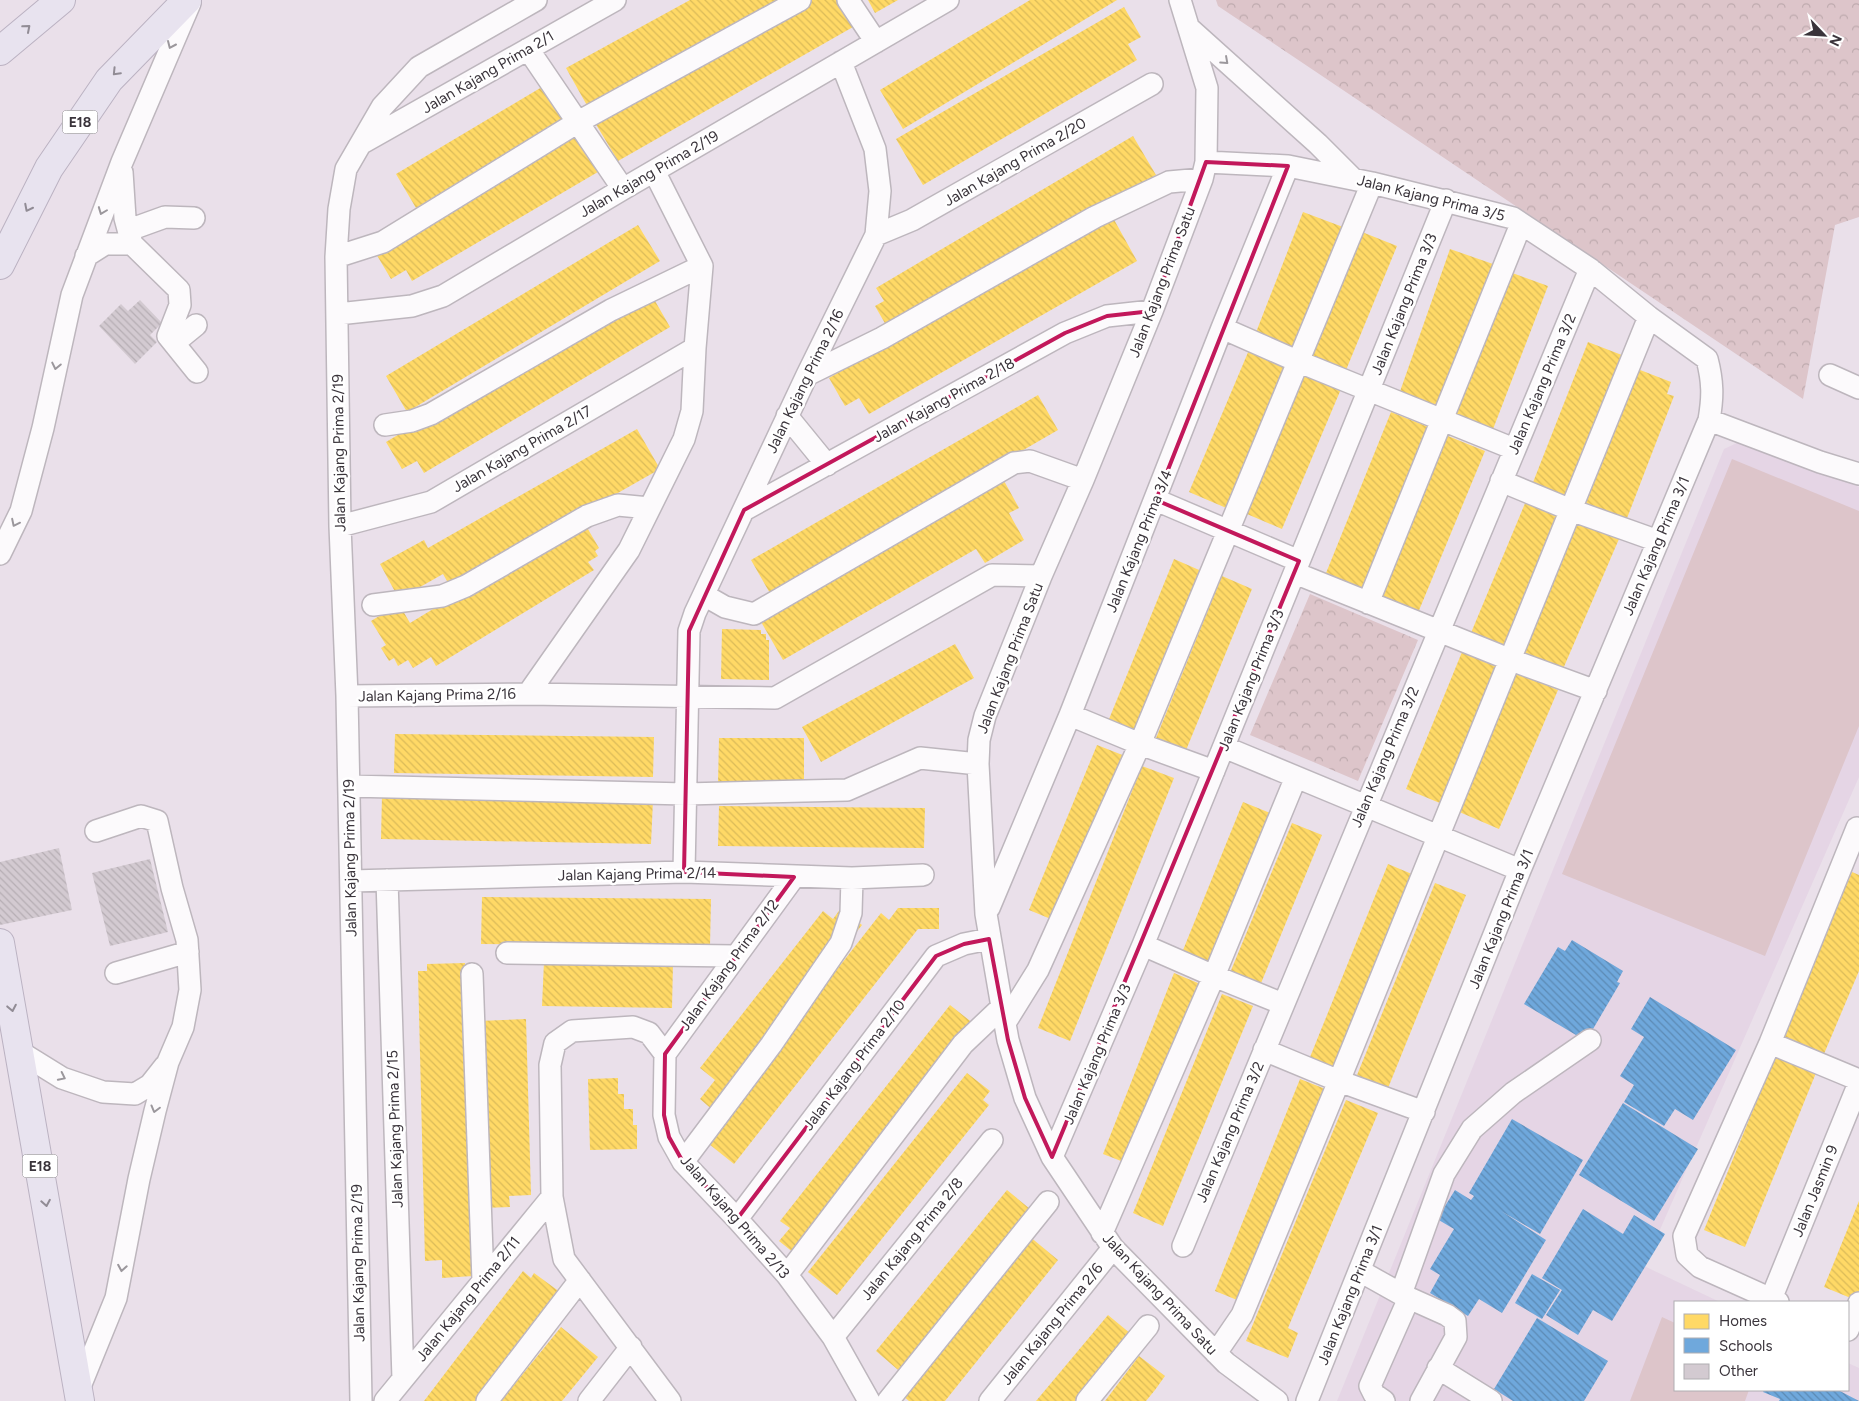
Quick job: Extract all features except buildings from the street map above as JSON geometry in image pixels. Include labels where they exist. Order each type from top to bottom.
[{"type":"highway","points":[[0,51],[61,0]]},
{"type":"highway","name":"E18","points":[[0,265],[49,168],[109,80],[189,0]]},
{"type":"highway","name":"E18","points":[[0,943],[79,1395]]},
{"type":"street","points":[[0,554],[21,511],[43,428],[72,296],[122,162],[189,0]]},
{"type":"street","name":"Jalan Kajang Prima 2/19","points":[[361,1401],[347,696],[340,526],[336,258],[339,209],[346,169],[382,107],[418,67],[536,0]]},
{"type":"street","name":"Jalan Kajang Prima 2/1","points":[[362,144],[615,0]]},
{"type":"street","points":[[336,258],[383,242],[578,122],[800,0]]},
{"type":"street","points":[[848,0],[876,42]]},
{"type":"street","name":"Jalan Kajang Prima 2/19","points":[[338,314],[412,306],[442,296],[948,0]]},
{"type":"street","name":"Jalan Kajang Prima Satu","points":[[1180,0],[1207,88],[1204,171],[1152,311],[1083,480],[1041,576],[985,716],[979,740],[978,764],[986,914],[1003,1015],[1026,1098],[1052,1157],[1108,1240],[1216,1354],[1277,1401]]},
{"type":"street","points":[[787,1275],[963,1044],[1003,1015],[1038,970],[1140,744],[1298,361],[1363,181],[1318,144],[1189,28]]},
{"type":"street","points":[[528,49],[623,189]]},
{"type":"street","name":"Jalan Kajang Prima 2/16","points":[[684,872],[690,631],[694,613],[806,375],[876,235],[880,191],[875,149],[841,62]]},
{"type":"street","name":"Jalan Kajang Prima 2/20","points":[[876,235],[912,220],[1152,84]]},
{"type":"street","points":[[122,162],[123,202],[125,218],[131,237],[179,290],[180,305],[168,336],[197,372]]},
{"type":"street","name":"Jalan Kajang Prima 3/5","points":[[806,375],[882,338],[1096,217],[1169,182],[1204,171],[1288,166],[1446,200],[1513,218],[1590,269],[1649,317],[1707,359],[1713,393],[1709,420],[1700,440]]},
{"type":"street","name":"Jalan Kajang Prima 3/4","points":[[986,914],[1070,715],[1222,328],[1288,166]]},
{"type":"street","points":[[385,425],[412,421],[431,414],[611,310],[702,266],[654,171]]},
{"type":"street","name":"Jalan Kajang Prima 3/3","points":[[1052,1157],[1143,945],[1446,200]]},
{"type":"street","points":[[86,256],[105,244],[131,237],[165,217],[194,218]]},
{"type":"street","points":[[1368,603],[1521,224]]},
{"type":"street","name":"Jalan Kajang Prima 2/16","points":[[528,694],[629,550],[684,439],[692,411],[702,266]]},
{"type":"street","name":"Jalan Kajang Prima 3/2","points":[[1183,1246],[1590,269]]},
{"type":"street","name":"Jalan Kajang Prima 2/18","points":[[744,510],[1065,333],[1107,316],[1152,311]]},
{"type":"street","points":[[1216,1354],[1242,1315],[1511,660],[1649,317]]},
{"type":"street","points":[[174,343],[196,325]]},
{"type":"street","points":[[1222,328],[1369,391],[1514,449]]},
{"type":"street","name":"Jalan Kajang Prima 2/17","points":[[340,526],[431,502],[695,348]]},
{"type":"street","points":[[1830,375],[1859,388]]},
{"type":"street","points":[[787,416],[827,465]]},
{"type":"street","points":[[1709,420],[1820,462],[1859,474]]},
{"type":"street","name":"Jalan Kajang Prima 3/1","points":[[1307,1401],[1520,870],[1700,440]]},
{"type":"street","points":[[704,595],[725,607],[754,614],[1014,462],[1030,461],[1083,480]]},
{"type":"street","points":[[1501,481],[1572,510],[1658,541]]},
{"type":"street","points":[[1156,500],[1227,530],[1368,603],[1511,660],[1596,691]]},
{"type":"street","points":[[373,605],[442,596],[466,586],[587,516],[618,506],[649,508]]},
{"type":"street","name":"Jalan Kajang Prima 2/16","points":[[347,696],[528,694],[775,698],[992,575],[1041,576]]},
{"type":"street","points":[[1070,715],[1140,744],[1214,771]]},
{"type":"street","points":[[1224,747],[1520,870]]},
{"type":"street","points":[[349,786],[686,794],[847,790],[920,758],[978,764]]},
{"type":"street","name":"Jalan Kajang Prima 2/6","points":[[990,1401],[1108,1240],[1296,777]]},
{"type":"street","points":[[79,1395],[116,1298],[139,1179],[168,1062],[183,1027],[190,990],[187,940],[172,888],[157,821],[141,816],[96,831]]},
{"type":"street","points":[[1774,1301],[1700,1267],[1687,1255],[1684,1236],[1770,1043],[1858,827]]},
{"type":"street","name":"Jalan Kajang Prima 2/14","points":[[351,881],[684,872],[852,878],[924,875]]},
{"type":"street","name":"Jalan Kajang Prima 2/12","points":[[664,1054],[794,877]]},
{"type":"street","points":[[683,1162],[771,1045],[841,943],[851,913],[852,878]]},
{"type":"street","name":"Jalan Kajang Prima 2/15","points":[[387,880],[403,1379]]},
{"type":"street","name":"Jalan Kajang Prima 2/10","points":[[737,1219],[936,956],[964,944],[989,939]]},
{"type":"street","points":[[1143,945],[1283,1004]]},
{"type":"street","points":[[116,973],[188,952]]},
{"type":"street","points":[[507,954],[735,956]]},
{"type":"street","points":[[472,974],[483,1281]]},
{"type":"street","points":[[664,1054],[649,1033],[633,1026],[572,1031],[555,1043],[550,1065],[552,1197],[564,1259],[670,1401]]},
{"type":"street","points":[[1384,1401],[1374,1394],[1370,1386],[1405,1296],[1444,1174],[1472,1129],[1512,1093],[1590,1040]]},
{"type":"street","points":[[1770,1043],[1859,1080]]},
{"type":"street","points":[[1264,1050],[1339,1081],[1424,1112]]},
{"type":"street","points":[[20,1052],[62,1078],[103,1092],[135,1094],[150,1085],[168,1062]]},
{"type":"street","name":"Jalan Kajang Prima 2/13","points":[[664,1054],[664,1115],[669,1137],[683,1162],[787,1275],[833,1337],[869,1401]]},
{"type":"street","name":"Jalan Jasmin 9","points":[[1774,1301],[1859,1084]]},
{"type":"street","name":"Jalan Kajang Prima 2/8","points":[[833,1337],[992,1140]]},
{"type":"street","name":"Jalan Kajang Prima 2/11","points":[[385,1401],[552,1197]]},
{"type":"street","points":[[888,1401],[1048,1202]]},
{"type":"street","points":[[1360,1271],[1405,1296],[1447,1315],[1455,1321],[1456,1337],[1421,1401]]},
{"type":"street","points":[[488,1401],[580,1280]]},
{"type":"street","points":[[1849,1328],[1859,1303]]},
{"type":"street","points":[[1087,1401],[1148,1326]]},
{"type":"street","points":[[590,1401],[631,1347]]},
{"type":"street","points":[[1438,1368],[1490,1401]]},
{"type":"highlighted area","points":[[1206,162],[1288,166],[1156,500],[1299,561],[1052,1157],[1025,1098],[1008,1040],[989,939],[964,944],[936,956],[737,1219],[683,1162],[669,1137],[664,1115],[665,1054],[794,877],[684,872],[689,631],[744,510],[1065,333],[1107,316],[1152,311]]},
{"type":"shaded area","points":[[1743,440],[1859,487],[1859,777],[1644,1266],[1718,1301],[1674,1301],[1674,1391],[1849,1391],[1849,1363],[1859,1368],[1859,1401],[1337,1401],[1724,449]]},
{"type":"green space","points":[[1216,0],[1859,0],[1859,217],[1835,225],[1803,399],[1218,6]]},
{"type":"green space","points":[[1732,459],[1859,511],[1859,726],[1765,956],[1562,874]]},
{"type":"green space","points":[[1310,594],[1418,640],[1358,781],[1250,735]]},
{"type":"green space","points":[[1662,1317],[1674,1323],[1674,1391],[1749,1391],[1745,1401],[1630,1401]]}]
